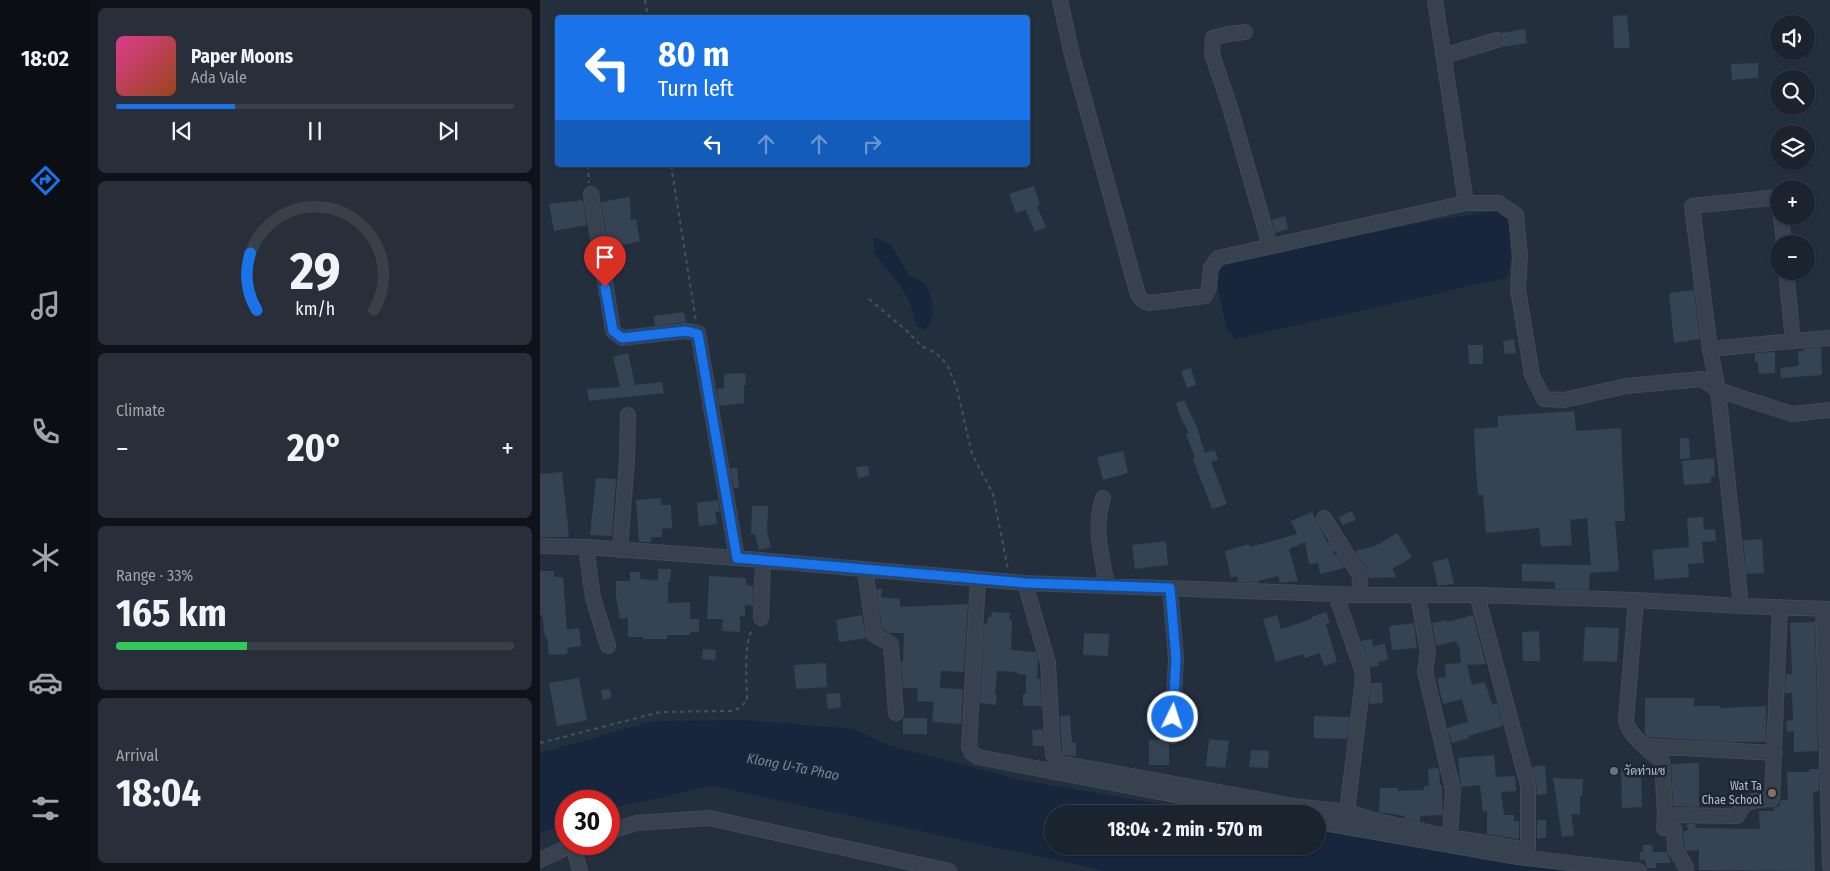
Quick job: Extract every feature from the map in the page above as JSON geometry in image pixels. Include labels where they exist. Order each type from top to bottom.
[{"type":"street","points":[[1060,0],[1072,55],[1138,295],[1143,301],[1150,302],[1205,296],[1209,288],[1211,268],[1218,258],[1466,203],[1498,203],[1516,214],[1520,257],[1518,289],[1532,375],[1544,399],[1564,400],[1626,386],[1702,379],[1718,390],[1792,414],[1830,410]]},
{"type":"street","points":[[1435,0],[1466,203]]},
{"type":"street","points":[[1245,32],[1213,38],[1212,54],[1230,107],[1270,246]]},
{"type":"street","points":[[1444,56],[1497,40]]},
{"type":"street","points":[[591,194],[613,331],[622,338],[686,331],[698,334],[737,558]]},
{"type":"street","points":[[1741,606],[1718,390],[1710,349],[1692,206],[1770,198]]},
{"type":"street","points":[[1787,280],[1793,341]]},
{"type":"street","points":[[1710,349],[1830,338]]},
{"type":"street","points":[[620,550],[627,460],[628,414]]},
{"type":"street","points":[[1103,498],[1099,513],[1098,530],[1107,586]]},
{"type":"street","points":[[1324,518],[1359,574],[1359,596]]},
{"type":"street","points":[[540,546],[586,547],[737,558],[1026,583],[1359,596],[1477,595],[1636,600],[1826,609],[1830,866]]},
{"type":"street","points":[[586,547],[593,598],[608,646]]},
{"type":"street","points":[[760,618],[763,560]]},
{"type":"street","points":[[865,569],[874,635],[891,644],[896,713]]},
{"type":"street","points":[[978,579],[969,747],[972,753],[978,757],[1227,805]]},
{"type":"street","points":[[1026,583],[1048,664],[1053,755],[1060,762],[1294,806],[1347,812],[1373,820],[1450,837],[1528,850],[1528,785],[1477,595]]},
{"type":"street","points":[[1170,588],[1176,658],[1172,736]]},
{"type":"street","points":[[1336,595],[1361,667],[1363,679],[1347,812]]},
{"type":"street","points":[[1418,595],[1428,652],[1425,671],[1453,790],[1450,837]]},
{"type":"street","points":[[1636,600],[1626,721],[1630,731],[1662,761],[1664,828],[1674,829],[1675,849],[1686,867]]},
{"type":"street","points":[[1665,816],[1737,816],[1740,809],[1749,803],[1772,799],[1780,607]]},
{"type":"street","points":[[1646,746],[1775,753]]},
{"type":"street","points":[[620,828],[636,823],[709,818],[949,871]]},
{"type":"street","points":[[1326,823],[1518,858],[1639,871]]},
{"type":"street","points":[[540,860],[555,853]]},
{"type":"street","points":[[576,855],[580,871]]},
{"type":"path","points":[[645,0],[648,15]]},
{"type":"path","points":[[588,167],[591,194]]},
{"type":"path","points":[[671,167],[698,334]]},
{"type":"path","points":[[869,299],[907,331],[921,346],[936,353],[947,364],[957,389],[972,454],[993,494],[1010,581]]},
{"type":"path","points":[[540,743],[660,712],[733,711],[741,707],[747,700],[750,632],[760,618]]},
{"type":"water","points":[[1497,211],[1506,215],[1510,231],[1511,254],[1506,278],[1235,339],[1226,328],[1216,277],[1219,269],[1224,264],[1429,221]]},
{"type":"water","points":[[873,237],[891,246],[909,274],[924,283],[928,288],[932,302],[932,316],[925,330],[917,326],[909,300],[899,284],[874,253]]},
{"type":"water","name":"Klong U-Ta Phao","points":[[743,720],[854,729],[887,745],[1026,781],[1165,805],[1044,805],[1044,855],[1326,855],[1326,831],[1572,871],[1105,871],[712,786],[620,807],[620,790],[555,790],[555,827],[540,833],[540,753],[654,721]]},
{"type":"building","points":[[1627,15],[1630,48],[1614,48],[1613,16]]},
{"type":"building","points":[[1525,29],[1527,43],[1502,47],[1505,38],[1501,33]]},
{"type":"building","points":[[1758,63],[1758,78],[1732,80],[1731,64]]},
{"type":"building","points":[[1034,186],[1040,205],[1037,206],[1046,227],[1035,232],[1026,210],[1016,213],[1009,194]]},
{"type":"building","points":[[630,197],[631,220],[636,219],[640,241],[609,249],[601,202]]},
{"type":"building","points":[[583,200],[587,225],[554,231],[549,204]]},
{"type":"building","points":[[1285,216],[1288,229],[1275,233],[1272,220]]},
{"type":"building","points":[[1694,290],[1700,339],[1674,343],[1669,293]]},
{"type":"building","points":[[684,312],[686,322],[655,326],[654,316]]},
{"type":"building","points":[[1514,339],[1516,353],[1505,354],[1503,341]]},
{"type":"building","points":[[1468,345],[1483,345],[1483,364],[1469,364]]},
{"type":"building","points":[[1821,347],[1822,375],[1781,378],[1780,368],[1799,366],[1798,351]]},
{"type":"building","points":[[1775,352],[1775,373],[1759,374],[1758,362],[1755,362],[1755,353]]},
{"type":"building","points":[[628,353],[635,385],[662,382],[664,393],[589,401],[587,389],[620,387],[613,357]]},
{"type":"building","points":[[1191,368],[1196,385],[1187,388],[1181,371]]},
{"type":"building","points":[[745,373],[744,403],[719,406],[717,389],[724,388],[724,374]]},
{"type":"building","points":[[1184,400],[1197,427],[1205,453],[1215,450],[1218,460],[1211,462],[1227,504],[1212,509],[1193,459],[1195,458],[1186,434],[1189,433],[1176,403]]},
{"type":"building","points":[[1574,411],[1576,431],[1621,428],[1625,521],[1615,521],[1619,571],[1590,573],[1589,590],[1555,589],[1555,582],[1522,581],[1522,564],[1591,565],[1587,518],[1570,520],[1572,545],[1541,547],[1539,528],[1486,533],[1483,495],[1478,495],[1474,429],[1498,427],[1498,416]]},
{"type":"building","points":[[1680,438],[1689,438],[1690,458],[1680,459]]},
{"type":"building","points":[[1123,451],[1128,473],[1103,480],[1097,457]]},
{"type":"building","points":[[1714,458],[1715,476],[1711,477],[1711,483],[1684,485],[1682,461]]},
{"type":"building","points":[[868,466],[869,476],[858,478],[856,467]]},
{"type":"building","points":[[730,468],[737,468],[739,488],[734,488]]},
{"type":"building","points":[[562,472],[569,537],[540,537],[540,474]]},
{"type":"building","points":[[596,478],[616,479],[612,536],[590,535]]},
{"type":"building","points":[[661,498],[661,505],[671,505],[672,528],[662,529],[662,537],[651,537],[651,542],[639,542],[636,500]]},
{"type":"building","points":[[718,500],[720,512],[715,512],[717,524],[699,526],[697,503]]},
{"type":"building","points":[[752,506],[768,506],[767,531],[771,547],[759,550],[755,534],[751,534]]},
{"type":"building","points":[[1352,511],[1356,520],[1342,525],[1339,517]]},
{"type":"building","points":[[1312,512],[1327,542],[1329,542],[1334,550],[1334,555],[1337,555],[1345,568],[1320,574],[1318,563],[1309,564],[1305,542],[1289,549],[1298,581],[1280,583],[1278,576],[1258,581],[1259,583],[1238,582],[1237,576],[1231,578],[1225,551],[1249,544],[1250,547],[1297,534],[1291,521]]},
{"type":"building","points":[[1703,517],[1704,530],[1715,529],[1716,541],[1702,542],[1704,563],[1688,564],[1689,577],[1655,580],[1652,550],[1689,547],[1687,518]]},
{"type":"building","points":[[1397,533],[1412,557],[1392,569],[1397,577],[1369,578],[1355,551],[1375,546]]},
{"type":"building","points":[[1762,539],[1764,573],[1746,574],[1743,540]]},
{"type":"building","points":[[1166,541],[1168,565],[1135,569],[1132,545]]},
{"type":"building","points":[[1448,558],[1454,584],[1438,586],[1432,562]]},
{"type":"building","points":[[658,569],[671,569],[670,582],[668,582],[668,603],[690,602],[690,619],[699,619],[699,632],[690,632],[690,635],[667,635],[667,639],[628,637],[628,618],[620,619],[616,597],[616,581],[630,581],[630,572],[640,572],[640,579],[658,580]]},
{"type":"building","points":[[540,571],[554,571],[554,577],[563,577],[567,630],[579,628],[581,646],[567,648],[568,654],[549,655],[547,637],[545,637],[542,615],[540,615]]},
{"type":"building","points":[[709,576],[746,578],[746,585],[753,586],[753,606],[745,605],[745,617],[740,616],[740,632],[722,631],[723,619],[707,619]]},
{"type":"building","points":[[876,589],[882,589],[881,597],[900,599],[900,607],[968,604],[964,672],[941,671],[940,688],[963,689],[961,724],[932,722],[934,702],[917,701],[918,688],[903,688],[901,661],[903,661],[904,633],[889,633],[882,629]]},
{"type":"building","points":[[992,612],[1010,613],[1009,619],[1012,620],[1011,650],[1036,652],[1038,660],[1037,679],[1040,679],[1042,706],[1023,706],[1023,694],[1026,694],[1026,675],[1017,674],[1017,672],[997,671],[996,705],[980,703],[984,624],[987,624],[988,617],[991,617]]},
{"type":"building","points":[[1326,612],[1330,623],[1326,624],[1337,662],[1324,666],[1320,653],[1305,658],[1303,654],[1276,662],[1263,619],[1277,615],[1281,629],[1312,619],[1312,617]]},
{"type":"building","points":[[862,615],[866,638],[839,642],[836,620]]},
{"type":"building","points":[[1473,615],[1486,664],[1467,665],[1472,685],[1485,682],[1492,705],[1497,703],[1503,726],[1468,736],[1469,738],[1452,743],[1447,728],[1468,722],[1462,699],[1443,704],[1437,679],[1446,677],[1445,664],[1461,663],[1459,645],[1457,646],[1456,641],[1436,646],[1432,623],[1446,620],[1447,622]]},
{"type":"building","points":[[1815,622],[1818,751],[1794,752],[1794,731],[1787,732],[1786,721],[1793,720],[1792,693],[1785,693],[1786,674],[1792,674],[1790,623]]},
{"type":"building","points":[[1414,623],[1417,648],[1392,650],[1389,626]]},
{"type":"building","points":[[1585,627],[1619,628],[1617,662],[1583,661]]},
{"type":"building","points":[[1539,631],[1540,661],[1523,661],[1522,632]]},
{"type":"building","points":[[1084,633],[1109,634],[1108,656],[1083,655]]},
{"type":"building","points":[[1372,639],[1373,646],[1385,644],[1388,660],[1378,662],[1378,666],[1370,667],[1361,641]]},
{"type":"building","points":[[703,649],[716,650],[715,660],[702,659]]},
{"type":"building","points":[[826,663],[827,687],[796,689],[794,665]]},
{"type":"building","points":[[579,678],[587,720],[557,726],[549,683]]},
{"type":"building","points":[[1371,683],[1382,683],[1383,703],[1369,704]]},
{"type":"building","points":[[610,689],[611,698],[603,700],[601,690]]},
{"type":"building","points":[[840,693],[841,707],[828,709],[826,694]]},
{"type":"building","points":[[1645,698],[1694,698],[1694,706],[1720,706],[1720,708],[1766,706],[1766,742],[1729,742],[1647,737],[1645,734]]},
{"type":"building","points":[[1070,715],[1072,743],[1076,743],[1076,756],[1065,755],[1062,752],[1060,716]]},
{"type":"building","points":[[1314,716],[1350,717],[1347,739],[1314,738]]},
{"type":"building","points":[[903,718],[927,718],[927,734],[903,734]]},
{"type":"building","points":[[1043,729],[1044,746],[1033,746],[1032,730]]},
{"type":"building","points":[[1209,739],[1229,741],[1225,768],[1206,766]]},
{"type":"building","points":[[1149,740],[1164,740],[1169,744],[1169,765],[1149,765]]},
{"type":"building","points":[[1251,750],[1269,751],[1268,768],[1249,767]]},
{"type":"building","points":[[1494,755],[1496,777],[1515,776],[1516,791],[1501,792],[1504,815],[1514,815],[1514,821],[1519,821],[1519,839],[1487,834],[1487,811],[1483,812],[1480,785],[1461,787],[1458,758]]},
{"type":"building","points":[[1699,763],[1699,807],[1673,806],[1671,764]]},
{"type":"building","points":[[1545,765],[1547,794],[1537,795],[1532,767]]},
{"type":"building","points":[[1641,767],[1642,807],[1622,808],[1621,768]]},
{"type":"building","points":[[1439,768],[1440,785],[1442,785],[1443,815],[1420,816],[1420,822],[1404,818],[1404,816],[1379,812],[1380,788],[1398,788],[1398,791],[1424,790],[1424,786],[1429,786],[1428,769]]},
{"type":"building","points":[[1809,769],[1819,769],[1819,791],[1813,792],[1815,871],[1699,870],[1699,850],[1686,851],[1684,846],[1683,831],[1688,831],[1687,824],[1695,824],[1696,828],[1760,829],[1759,811],[1774,811],[1774,807],[1779,807],[1781,800],[1788,800],[1787,772],[1809,772]]},
{"type":"building","points":[[1553,778],[1583,779],[1582,796],[1580,796],[1580,814],[1571,814],[1574,835],[1562,837]]},
{"type":"building","points":[[1537,820],[1546,820],[1546,838],[1537,838]]},
{"type":"building","points":[[1643,845],[1652,845],[1653,852],[1667,852],[1671,863],[1656,863],[1656,868],[1647,868],[1645,860],[1640,860],[1640,852],[1643,852]]},
{"type":"place","name":"วัดท่าแซ","points":[[1614,771]]},
{"type":"place","name":"Wat Ta Chae School","points":[[1772,793]]},
{"type":"route","points":[[605,287],[613,331],[622,338],[686,331],[698,334],[701,342],[737,558],[1026,583],[1170,588],[1176,658],[1173,717]]}]
